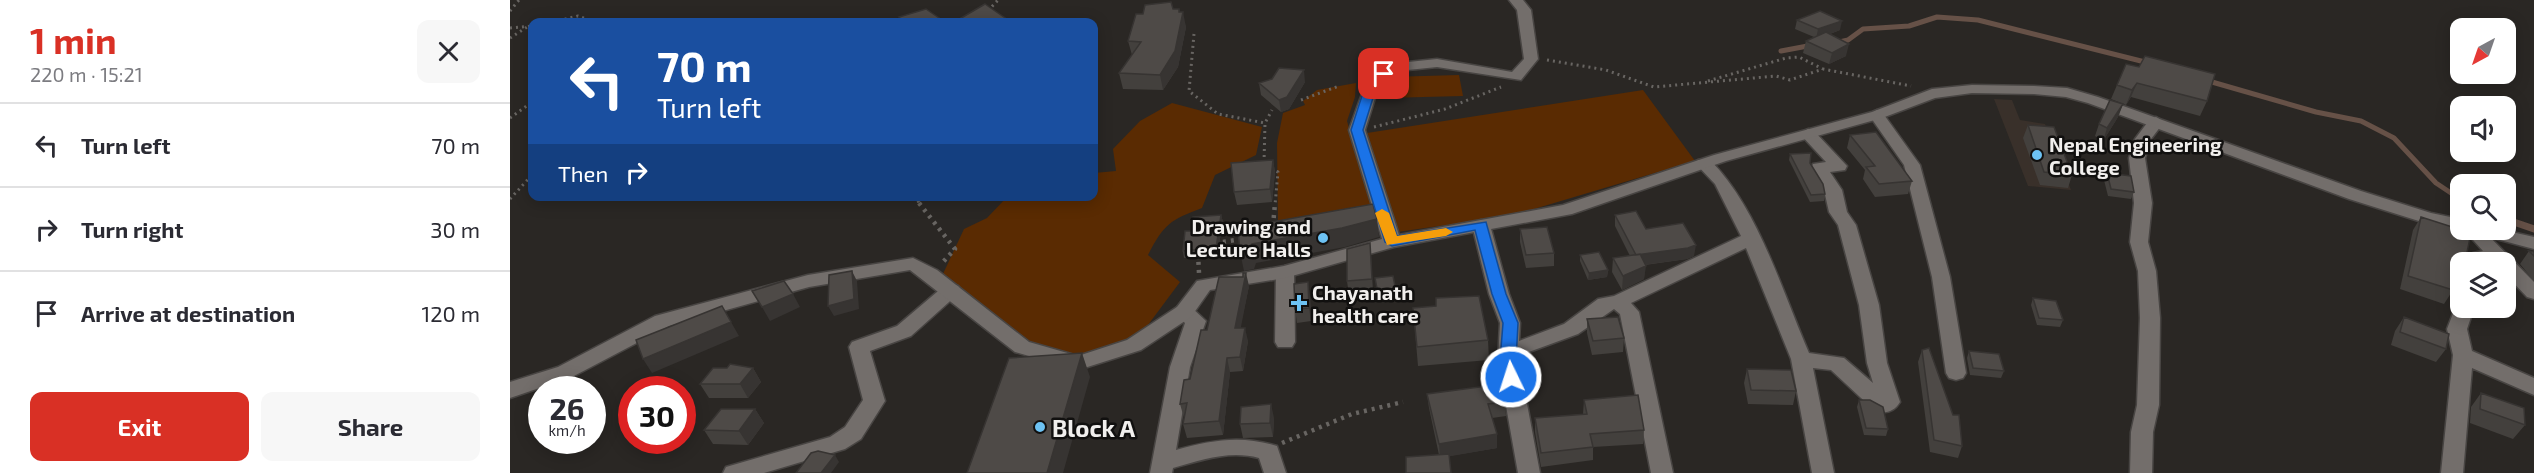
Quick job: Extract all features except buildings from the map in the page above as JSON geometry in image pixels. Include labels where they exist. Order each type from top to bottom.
[{"type":"street","points":[[1392,242],[1357,130],[1373,80],[1394,67],[1437,63],[1516,77],[1531,59],[1524,10],[1516,0]]},
{"type":"street","points":[[510,390],[566,372],[662,321],[808,281],[913,264],[930,274],[1022,347],[1078,363],[1134,345],[1184,312],[1204,285],[1285,272],[1392,242],[1566,210],[1704,164],[1877,115],[1932,94],[1972,88],[2067,93],[2156,122],[2355,195],[2428,218],[2450,222]]},
{"type":"street","points":[[1877,115],[1912,165],[1941,277],[1956,373]]},
{"type":"street","points":[[2141,473],[2142,432],[2148,405],[2150,318],[2147,271],[2139,242],[2144,202],[2137,158],[2142,139],[2156,122]]},
{"type":"street","points":[[1801,359],[1837,363],[1883,405],[1889,402],[1877,363],[1869,304],[1847,225],[1838,212],[1833,190],[1819,168],[1839,166],[1808,134]]},
{"type":"street","points":[[1704,164],[1722,182],[1751,238],[1801,359],[1823,473]]},
{"type":"street","points":[[1481,225],[1499,294],[1510,323],[1509,352],[1529,473]]},
{"type":"street","points":[[1509,352],[1571,329],[1605,304],[1618,302],[1751,238]]},
{"type":"street","points":[[2516,238],[2534,243]]},
{"type":"street","points":[[2483,240],[2494,252]]},
{"type":"street","points":[[1285,272],[1283,297],[1285,342]]},
{"type":"street","points":[[2516,274],[2534,293]]},
{"type":"street","points":[[734,473],[837,443],[853,433],[874,401],[859,347],[904,331],[951,290]]},
{"type":"street","points":[[1618,302],[1629,312],[1662,473]]},
{"type":"street","points":[[1184,312],[1196,321],[1180,367],[1162,468],[1227,445],[1253,446],[1272,462]]},
{"type":"street","points":[[2452,473],[2463,356],[2457,329],[2461,318]]},
{"type":"street","points":[[2463,356],[2534,387]]},
{"type":"path","points":[[510,11],[519,0]]},
{"type":"path","points":[[984,14],[999,0]]},
{"type":"path","points":[[510,28],[528,27]]},
{"type":"path","points":[[510,38],[528,27]]},
{"type":"path","points":[[1194,34],[1189,91],[1218,114],[1265,123]]},
{"type":"path","points":[[1699,84],[1786,58],[1799,57],[1823,69],[1917,87],[1932,94]]},
{"type":"path","points":[[1531,59],[1606,70],[1654,87],[1776,76],[1790,80],[1823,69]]},
{"type":"path","points":[[1357,130],[1403,121],[1470,101],[1503,87],[1516,77]]},
{"type":"path","points":[[1301,99],[1339,86]]},
{"type":"path","points":[[510,117],[528,105]]},
{"type":"path","points":[[1272,110],[1265,123],[1264,165],[1278,172],[1272,235]]},
{"type":"path","points":[[510,199],[528,180]]},
{"type":"path","points":[[918,201],[955,249],[930,274]]},
{"type":"path","points":[[1209,244],[1251,238]]},
{"type":"path","points":[[1198,246],[1197,267],[1204,285]]},
{"type":"path","points":[[1272,462],[1288,439],[1352,414],[1402,402]]},
{"type":"shaded area","points":[[1459,75],[1463,96],[1385,98],[1388,77]]},
{"type":"shaded area","points":[[1356,83],[1355,97],[1347,121],[1375,216],[1278,222],[1277,143],[1283,113],[1305,105],[1303,101],[1317,90]]},
{"type":"shaded area","points":[[1643,90],[1695,161],[1511,216],[1397,232],[1367,133]]},
{"type":"shaded area","name":"Nepal Engineering College","points":[[1994,99],[2012,100],[2020,120],[2045,124],[2071,190],[2028,186]]},
{"type":"shaded area","points":[[1172,103],[1262,127],[1256,155],[1215,175],[1202,208],[1169,224],[1148,255],[1180,282],[1142,333],[1072,362],[1023,348],[942,276],[964,229],[987,218],[1003,201],[1098,201],[1098,173],[1116,171],[1113,149],[1140,121]]},
{"type":"waterway","points":[[1835,43],[1848,40],[1863,29],[1909,26],[1937,17],[1978,20],[2149,63]]},
{"type":"waterway","points":[[1781,51],[1813,45]]},
{"type":"waterway","points":[[2205,80],[2316,112],[2361,121],[2394,138],[2436,183],[2450,192]]},
{"type":"waterway","points":[[2516,223],[2534,229]]},
{"type":"slow traffic","points":[[1382,213],[1392,242],[1446,232]]},
{"type":"place","name":"Nepal Engineering College","points":[[2037,155]]},
{"type":"place","name":"Drawing and Lecture Halls","points":[[1323,238]]},
{"type":"place","name":"Chayanath health care","points":[[1299,303]]},
{"type":"place","name":"Block A","points":[[1040,427]]},
{"type":"route","points":[[1384,74],[1373,80],[1357,130],[1392,242],[1481,225],[1499,294],[1510,323],[1508,361],[1511,377]]}]
